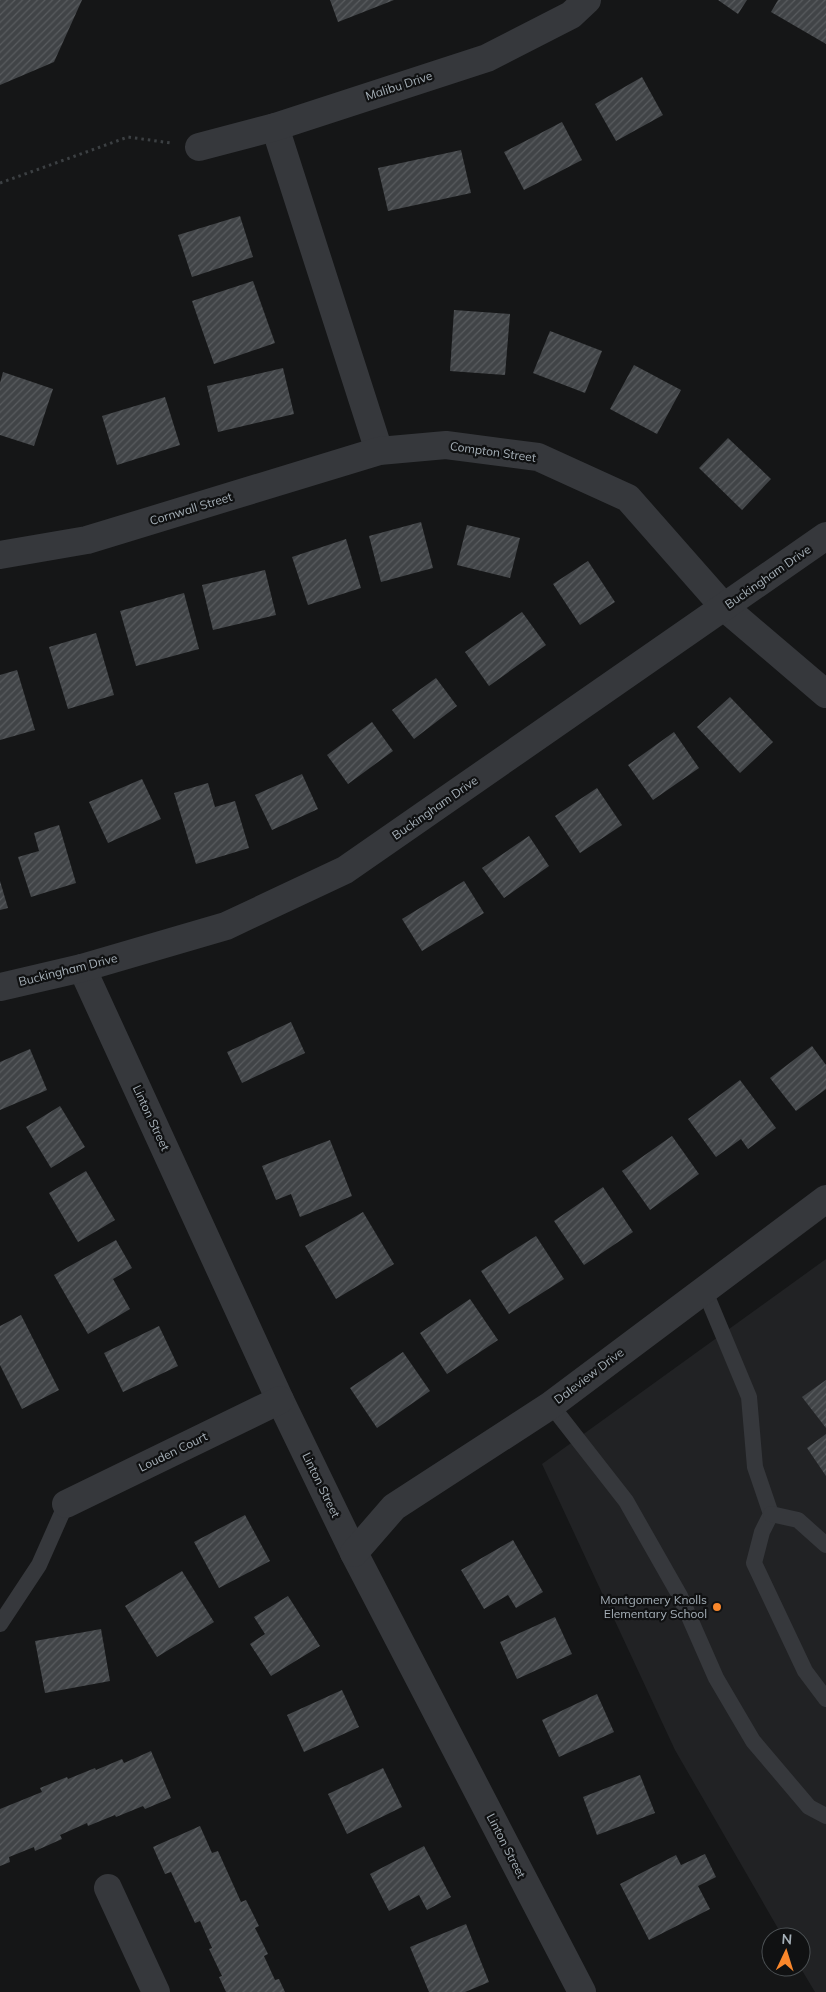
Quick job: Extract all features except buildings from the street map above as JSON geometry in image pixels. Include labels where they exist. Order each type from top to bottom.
[{"type":"street","name":"Malibu Drive","points":[[199,147],[275,127],[486,58],[571,15],[587,0]]},
{"type":"street","points":[[275,127],[380,451]]},
{"type":"street","name":"Compton Street","points":[[380,451],[446,445],[538,457],[628,498],[724,607],[826,694]]},
{"type":"street","name":"Cornwall Street","points":[[0,555],[87,540],[380,451]]},
{"type":"street","name":"Buckingham Drive","points":[[0,987],[82,968],[226,926],[345,870],[826,536]]},
{"type":"street","name":"Linton Street","points":[[82,968],[280,1400],[354,1553],[582,1992]]},
{"type":"street","name":"Daleview Drive","points":[[354,1553],[394,1507],[551,1404],[704,1288],[803,1219],[826,1199]]},
{"type":"street","name":"Louden Court","points":[[66,1504],[280,1400]]},
{"type":"street","points":[[108,1888],[156,1992]]},
{"type":"lane","points":[[704,1288],[749,1397],[755,1467],[771,1514],[762,1532],[754,1563],[805,1671],[826,1700]]},
{"type":"lane","points":[[551,1404],[626,1501],[680,1596],[716,1678],[753,1741],[809,1808],[826,1816]]},
{"type":"lane","points":[[0,1624],[39,1565],[66,1504]]},
{"type":"lane","points":[[771,1514],[798,1520],[826,1545]]},
{"type":"path","points":[[0,183],[128,137],[199,147]]},
{"type":"shaded area","name":"Montgomery Knolls Elementary School","points":[[826,1259],[826,1992],[815,1992],[806,1977],[811,1977],[811,1927],[777,1927],[675,1750],[542,1464]]},
{"type":"place","name":"Montgomery Knolls Elementary School","points":[[717,1607]]}]
